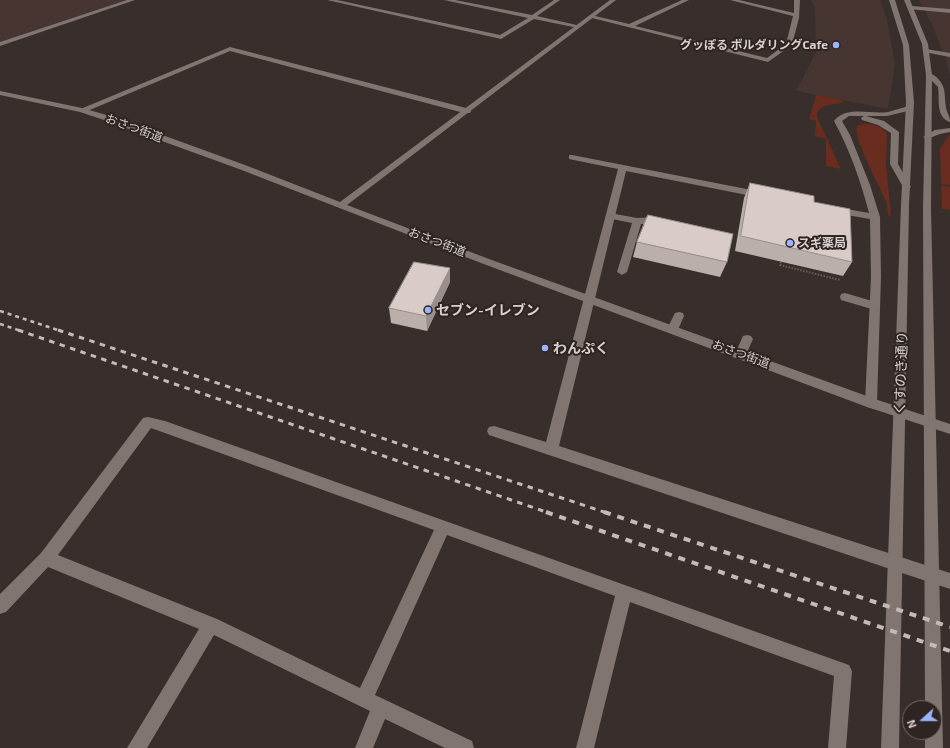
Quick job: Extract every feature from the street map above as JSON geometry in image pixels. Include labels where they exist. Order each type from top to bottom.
[{"type":"street","points":[[0,44],[132,0]]},
{"type":"street","points":[[330,0],[501,37],[557,0]]},
{"type":"street","points":[[447,0],[578,26]]},
{"type":"street","points":[[341,205],[613,0]]},
{"type":"street","points":[[630,26],[686,0]]},
{"type":"street","points":[[733,0],[796,15]]},
{"type":"street","points":[[591,17],[768,60],[790,45],[796,15],[797,0]]},
{"type":"street","name":"くすのき通り","points":[[890,748],[909,108],[909,78],[906,45],[896,8],[892,0]]},
{"type":"street","name":"くすのき通り","points":[[907,0],[925,44],[929,75],[927,208],[934,700]]},
{"type":"street","points":[[911,8],[950,11]]},
{"type":"street","points":[[82,110],[230,49],[467,110]]},
{"type":"street","points":[[926,51],[950,55]]},
{"type":"street","points":[[929,75],[941,87],[942,110],[944,116],[950,120]]},
{"type":"street","name":"おさつ街道","points":[[0,92],[82,110],[228,162],[485,261],[590,298],[871,403],[950,429]]},
{"type":"street","points":[[871,403],[875,306],[875,218],[866,185],[846,135],[838,121],[843,116],[848,114],[887,114],[909,108]]},
{"type":"street","points":[[848,114],[881,123],[895,132],[894,164],[906,187]]},
{"type":"street","points":[[928,136],[938,132],[950,130]]},
{"type":"street","points":[[572,156],[716,189],[770,197]]},
{"type":"street","points":[[551,450],[623,168]]},
{"type":"street","points":[[829,208],[875,218]]},
{"type":"street","points":[[610,216],[637,221],[656,220],[670,224]]},
{"type":"street","points":[[622,272],[637,221]]},
{"type":"street","points":[[845,297],[875,306]]},
{"type":"street","points":[[674,329],[679,316]]},
{"type":"street","points":[[741,354],[747,339]]},
{"type":"street","points":[[0,606],[46,558],[148,422],[160,425],[843,671],[837,748]]},
{"type":"street","points":[[494,431],[950,581]]},
{"type":"street","points":[[364,748],[373,703],[443,527]]},
{"type":"street","points":[[46,558],[211,625],[466,748]]},
{"type":"street","points":[[585,748],[624,592]]},
{"type":"street","points":[[136,748],[211,625]]},
{"type":"path","points":[[781,262],[780,265],[847,282]]},
{"type":"shaded area","points":[[0,0],[128,0],[0,42]]},
{"type":"shaded area","points":[[811,0],[880,0],[887,19],[895,64],[888,109],[796,91],[816,52],[815,9]]},
{"type":"shaded area","points":[[919,0],[950,0],[950,75],[946,60],[933,27]]},
{"type":"shaded area","points":[[816,95],[843,100],[842,103],[826,106],[817,112],[817,117],[841,169],[826,166],[826,139],[815,136],[816,121],[809,119]]},
{"type":"shaded area","points":[[863,124],[880,127],[887,134],[886,164],[891,216],[888,215],[886,202],[859,141],[857,126]]},
{"type":"shaded area","points":[[949,135],[950,185],[941,184],[940,149]]},
{"type":"shaded area","points":[[941,185],[950,187],[950,210],[942,209]]},
{"type":"building","points":[[750,183],[814,196],[814,202],[850,209],[852,262],[741,236]]},
{"type":"building","points":[[648,215],[733,234],[727,262],[637,242]]},
{"type":"building","points":[[414,262],[450,268],[426,316],[389,308]]},
{"type":"railway","points":[[0,311],[61,331]]},
{"type":"railway","points":[[0,324],[18,330]]},
{"type":"railway","points":[[18,330],[549,513]]},
{"type":"railway","points":[[61,331],[604,512]]},
{"type":"railway","points":[[546,512],[950,651]]},
{"type":"railway","points":[[604,512],[950,627]]},
{"type":"place","name":"グッぽる ボルダリングCafe","points":[[836,45]]},
{"type":"place","name":"スギ薬局","points":[[790,243]]},
{"type":"place","name":"セブン-イレブン","points":[[428,310]]},
{"type":"place","name":"わんぷく","points":[[545,348]]}]
